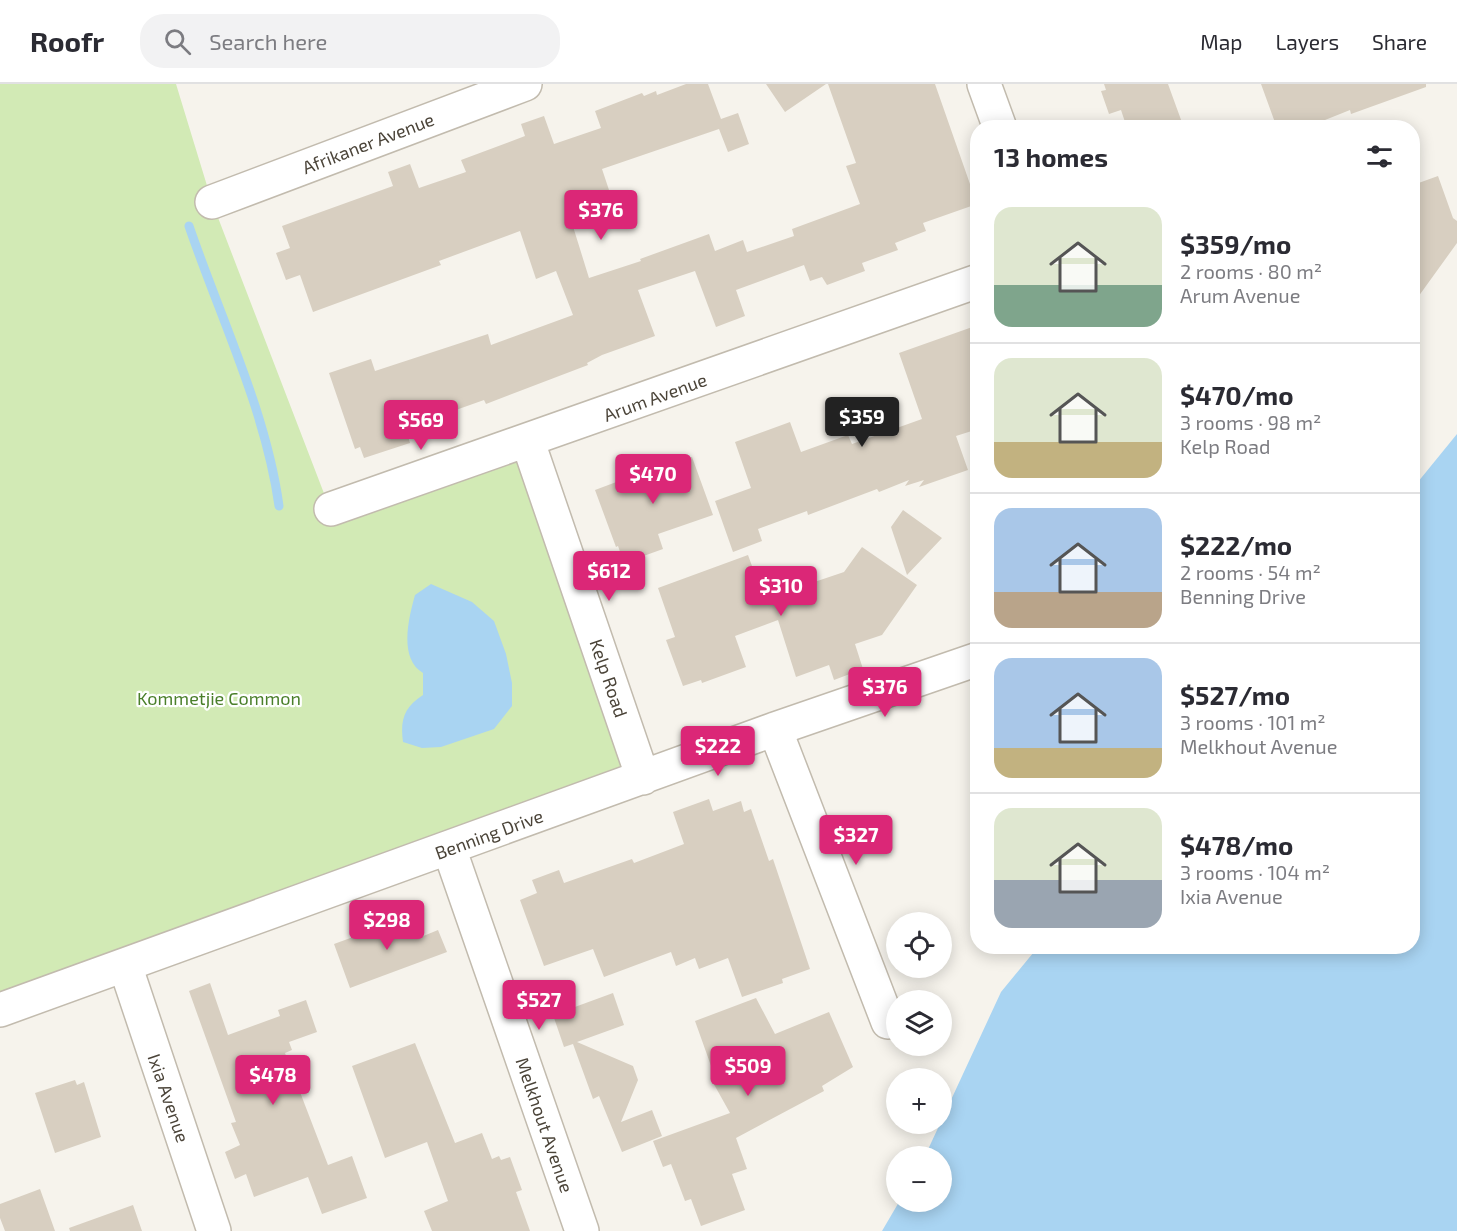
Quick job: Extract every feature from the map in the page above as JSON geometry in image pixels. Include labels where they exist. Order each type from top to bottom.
[{"type":"street","name":"Afrikaner Avenue","points":[[212,202],[525,84]]},
{"type":"street","points":[[984,84],[997,120]]},
{"type":"street","name":"Arum Avenue","points":[[331,509],[528,442],[970,284]]},
{"type":"street","name":"Kelp Road","points":[[528,442],[643,778]]},
{"type":"street","name":"Benning Drive","points":[[0,1010],[775,729],[970,661]]},
{"type":"street","points":[[775,729],[886,1017]]},
{"type":"street","name":"Melkhout Avenue","points":[[449,848],[582,1231]]},
{"type":"street","name":"Ixia Avenue","points":[[124,965],[214,1231]]},
{"type":"green space","name":"Kommetjie Common","points":[[0,84],[176,84],[212,202],[330,509],[528,442],[643,778],[0,1010]]},
{"type":"water","points":[[1457,434],[1457,1231],[882,1231],[893,1212],[952,1212],[952,1146],[930,1146],[935,1134],[952,1134],[952,1098],[1001,992],[1032,954],[1420,954],[1420,479]]},
{"type":"water","points":[[431,584],[472,602],[494,621],[506,654],[512,683],[512,706],[494,729],[441,747],[422,748],[403,742],[402,727],[411,704],[423,695],[423,673],[410,658],[408,648],[410,614],[415,595]]},
{"type":"building","points":[[686,84],[708,84],[721,119],[738,113],[749,144],[728,152],[719,129],[602,169],[614,205],[571,220],[589,278],[641,261],[640,259],[709,234],[715,251],[743,240],[747,252],[794,236],[792,229],[860,204],[846,166],[856,163],[828,84],[935,84],[970,184],[970,206],[923,223],[926,231],[895,243],[898,250],[862,263],[865,271],[827,285],[822,277],[810,281],[804,265],[736,290],[745,316],[716,327],[695,271],[638,290],[655,336],[602,355],[587,363],[588,365],[486,404],[484,400],[439,416],[441,423],[407,433],[410,443],[364,458],[360,447],[355,449],[329,373],[371,359],[375,371],[488,334],[491,345],[573,315],[556,271],[536,279],[520,231],[439,261],[441,265],[313,312],[300,275],[286,280],[276,253],[290,248],[282,226],[393,186],[388,172],[410,164],[419,188],[466,172],[461,160],[525,136],[521,124],[544,116],[554,144],[601,128],[595,111],[642,93],[644,96],[656,91],[657,95]]},
{"type":"building","points":[[766,84],[826,84],[785,112]]},
{"type":"building","points":[[1104,84],[1168,84],[1181,120],[1124,120],[1121,110],[1109,114],[1101,91],[1106,90]]},
{"type":"building","points":[[1261,84],[1426,84],[1426,87],[1351,114],[1350,110],[1325,120],[1274,120]]},
{"type":"building","points":[[1438,176],[1453,218],[1457,221],[1457,243],[1420,294],[1420,182]]},
{"type":"building","points":[[970,328],[970,432],[956,436],[968,470],[919,487],[924,480],[905,486],[909,480],[879,492],[877,489],[808,515],[807,511],[758,529],[762,541],[733,552],[715,501],[751,488],[735,442],[790,422],[801,452],[848,435],[852,444],[922,419],[899,353]]},
{"type":"building","points":[[670,455],[673,464],[692,457],[713,515],[658,534],[663,549],[624,563],[595,490],[627,478],[625,472]]},
{"type":"building","points":[[903,510],[942,538],[907,575],[891,527]]},
{"type":"building","points":[[862,547],[917,585],[882,635],[855,644],[863,669],[834,680],[829,665],[796,677],[778,620],[735,636],[746,667],[702,683],[701,680],[683,686],[666,640],[675,637],[658,588],[748,555],[764,599],[844,572]]},
{"type":"building","points":[[709,799],[713,811],[741,801],[744,812],[751,809],[769,861],[773,859],[810,969],[782,979],[783,983],[742,997],[728,958],[699,969],[695,958],[676,966],[671,952],[604,977],[593,949],[544,966],[520,900],[537,893],[532,880],[559,870],[564,883],[632,859],[634,863],[684,844],[673,812]]},
{"type":"building","points":[[413,915],[421,937],[438,930],[447,952],[350,988],[334,944]]},
{"type":"building","points":[[210,983],[228,1035],[280,1016],[278,1010],[306,1000],[317,1032],[289,1042],[292,1050],[285,1053],[328,1165],[352,1156],[367,1198],[322,1214],[308,1177],[254,1197],[246,1174],[235,1179],[225,1152],[240,1145],[231,1123],[236,1122],[189,991]]},
{"type":"building","points":[[613,993],[624,1025],[577,1042],[633,1066],[638,1080],[621,1122],[652,1110],[662,1136],[622,1152],[599,1096],[593,1099],[573,1044],[564,1047],[553,1015]]},
{"type":"building","points":[[756,998],[775,1034],[829,1012],[853,1067],[822,1086],[824,1091],[736,1138],[747,1169],[732,1174],[745,1210],[701,1226],[691,1199],[685,1201],[671,1164],[663,1167],[653,1141],[730,1113],[711,1079],[715,1077],[695,1021]]},
{"type":"building","points":[[415,1043],[455,1143],[482,1133],[492,1159],[499,1156],[501,1160],[510,1157],[522,1190],[516,1192],[530,1231],[432,1231],[424,1211],[448,1201],[427,1142],[385,1158],[352,1066]]},
{"type":"building","points":[[75,1080],[77,1085],[84,1082],[101,1137],[55,1153],[35,1093]]},
{"type":"building","points":[[40,1189],[55,1231],[5,1231],[0,1218],[0,1204]]},
{"type":"building","points":[[133,1205],[142,1231],[70,1231],[69,1228]]},
{"type":"waterway","points":[[189,226],[253,400],[273,470],[279,506]]}]
